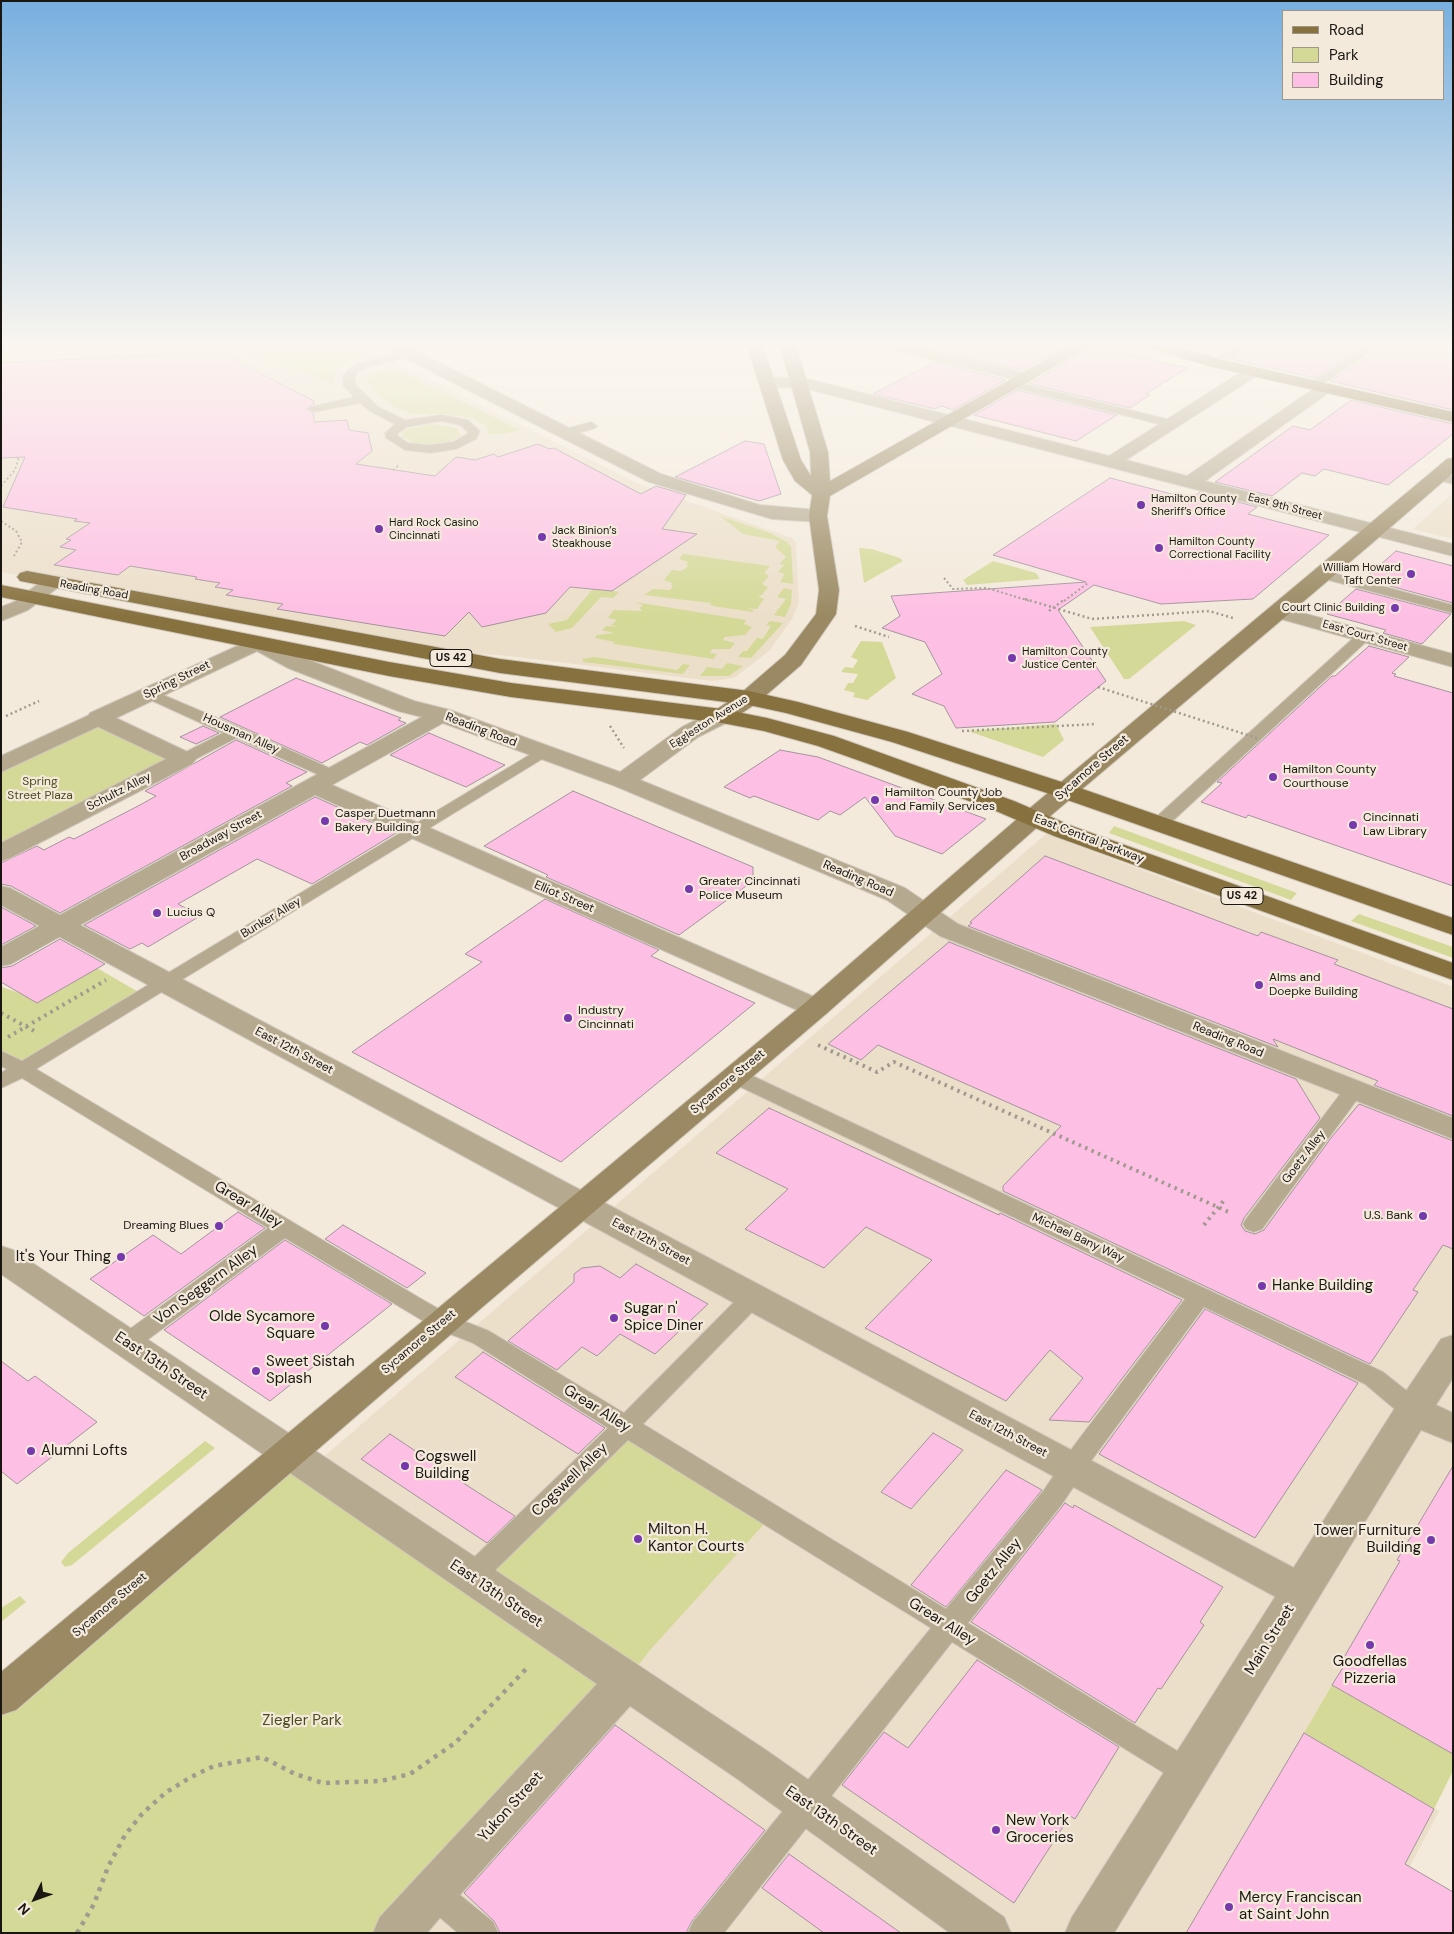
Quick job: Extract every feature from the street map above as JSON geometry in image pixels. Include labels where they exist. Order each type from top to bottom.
[{"type":"main road","points":[[784,436],[801,477],[822,493],[923,436]]},
{"type":"main road","name":"Eggleston Avenue","points":[[722,716],[750,698],[794,660],[826,614],[829,590],[828,570],[818,516],[822,493],[819,452],[815,436]]},
{"type":"main road","name":"Sycamore Street","points":[[1,1697],[816,1008],[1033,818],[1322,574],[1445,478],[1453,463]]},
{"type":"main road","name":"Reading Road","points":[[6,565],[53,582],[500,666],[750,698]]},
{"type":"main road","name":"Reading Road","points":[[1,591],[257,643],[511,690],[722,716]]},
{"type":"main road","name":"US 42","points":[[750,698],[891,734],[1065,791],[1453,927]]},
{"type":"main road","name":"East Central Parkway","points":[[722,716],[826,741],[1453,972]]},
{"type":"street","points":[[572,436],[655,478],[686,489],[772,513],[818,516]]},
{"type":"street","name":"East 9th Street","points":[[1015,436],[1453,550]]},
{"type":"street","points":[[1112,461],[1150,436]]},
{"type":"street","points":[[1191,482],[1253,436]]},
{"type":"street","points":[[1,614],[21,606],[53,582]]},
{"type":"street","name":"East Court Street","points":[[1277,612],[1453,661]]},
{"type":"street","name":"Spring Street","points":[[1,765],[257,643]]},
{"type":"street","name":"Reading Road","points":[[257,643],[296,663],[406,706],[442,715],[541,753],[623,781],[896,894],[949,930],[1453,1129]]},
{"type":"street","name":"Broadway Street","points":[[1,958],[442,715]]},
{"type":"street","name":"Eggleston Avenue","points":[[623,781],[690,732],[722,716]]},
{"type":"street","points":[[98,718],[184,759]]},
{"type":"street","name":"Schultz Alley","points":[[1,853],[184,759]]},
{"type":"street","name":"Elliot Street","points":[[322,780],[414,831],[816,1008]]},
{"type":"street","name":"East 12th Street","points":[[1,894],[1301,1591]]},
{"type":"street","name":"East 13th Street","points":[[1,1258],[289,1452],[470,1577],[807,1803],[988,1933]]},
{"type":"street","name":"Main Street","points":[[1088,1933],[1453,1348]]},
{"type":"street","points":[[1413,1410],[1453,1429]]},
{"type":"street","name":"Yukon Street","points":[[396,1933],[626,1681]]},
{"type":"lane","points":[[392,436],[405,446],[417,448],[456,445],[466,441],[470,436]]},
{"type":"lane","points":[[1322,574],[1453,609]]},
{"type":"lane","points":[[1160,824],[1364,636]]},
{"type":"lane","name":"Housman Alley","points":[[149,694],[237,732],[322,780]]},
{"type":"lane","name":"Schultz Alley","points":[[184,759],[237,732]]},
{"type":"lane","name":"Bunker Alley","points":[[1,1082],[277,912],[541,753]]},
{"type":"lane","name":"Grear Alley","points":[[1,1057],[443,1322],[481,1337],[1187,1772]]},
{"type":"lane","name":"Michael Bany Way","points":[[735,1076],[1374,1378],[1413,1410]]},
{"type":"lane","name":"Goetz Alley","points":[[1254,1224],[1354,1090]]},
{"type":"lane","name":"Von Seggern Alley","points":[[127,1343],[285,1227]]},
{"type":"lane","name":"Goetz Alley","points":[[704,1933],[1053,1497],[1071,1468],[1200,1296]]},
{"type":"lane","name":"Cogswell Alley","points":[[470,1577],[626,1426],[754,1297]]},
{"type":"lane","points":[[433,1892],[482,1933]]},
{"type":"path","points":[[1,486],[15,470],[19,457]]},
{"type":"path","points":[[1,521],[16,530],[22,542],[16,554],[6,565]]},
{"type":"path","points":[[944,578],[953,589],[987,588],[1092,619],[1209,611],[1234,618]]},
{"type":"path","points":[[1049,611],[1088,583]]},
{"type":"path","points":[[855,626],[889,637]]},
{"type":"path","points":[[1098,687],[1260,739]]},
{"type":"path","points":[[6,716],[39,701]]},
{"type":"path","points":[[606,721],[625,750]]},
{"type":"path","points":[[959,731],[1096,724]]},
{"type":"path","points":[[1,1041],[133,964]]},
{"type":"path","points":[[1,1012],[60,1046]]},
{"type":"path","points":[[818,1045],[877,1072],[894,1062],[1254,1224]]},
{"type":"path","points":[[1204,1225],[1224,1199]]},
{"type":"path","points":[[77,1933],[94,1904],[108,1866],[125,1835],[165,1793],[191,1777],[214,1766],[262,1757],[295,1774],[323,1783],[381,1781],[410,1774],[455,1743],[528,1666]]},
{"type":"shaded area","name":"Hard Rock Casino Cincinnati","points":[[1,436],[544,436],[639,484],[792,538],[796,543],[799,603],[792,619],[769,651],[734,678],[712,681],[509,656],[371,644],[1,572]]},
{"type":"shaded area","points":[[1453,493],[1453,539],[1413,529]]},
{"type":"shaded area","points":[[1046,834],[1453,987],[1453,1754],[1304,1732],[1439,1811],[1375,1933],[396,1933],[626,1681],[651,1649],[488,1574],[320,1460]]},
{"type":"green space","points":[[460,436],[449,442],[434,444],[414,443],[403,437]]},
{"type":"green space","points":[[720,516],[770,533],[787,542],[791,547],[793,584],[780,582],[785,574],[778,572],[784,565],[779,564],[786,557],[775,547],[780,541],[743,534]]},
{"type":"green space","points":[[859,548],[872,549],[900,558],[903,561],[864,583]]},
{"type":"green space","points":[[683,554],[770,566],[764,573],[769,576],[762,584],[768,587],[762,595],[758,596],[764,599],[757,609],[747,608],[754,610],[752,612],[710,605],[711,603],[644,595],[653,589],[670,590],[673,586],[671,585],[672,583],[664,580],[672,570],[681,571],[689,566],[686,565],[688,562],[679,559]]},
{"type":"green space","points":[[993,561],[1036,573],[1040,579],[967,585],[963,580]]},
{"type":"green space","points":[[784,588],[792,590],[791,604],[785,617],[774,615],[786,599],[777,597]]},
{"type":"green space","points":[[600,589],[619,592],[613,598],[601,597],[572,628],[556,632],[548,624],[567,620],[592,590]]},
{"type":"green space","points":[[635,602],[746,620],[744,624],[752,627],[745,635],[725,637],[723,640],[735,643],[730,649],[712,649],[710,653],[717,654],[713,659],[614,644],[614,642],[595,638],[597,635],[614,633],[602,630],[606,626],[619,627],[611,625],[617,620],[608,618],[614,610],[642,611],[640,608],[643,605]]},
{"type":"green space","points":[[770,621],[783,623],[751,658],[738,657],[743,651],[747,651],[757,638],[763,639],[771,626],[766,625]]},
{"type":"green space","points":[[1184,621],[1196,625],[1129,679],[1124,679],[1090,627]]},
{"type":"green space","points":[[861,641],[882,642],[896,678],[867,700],[853,697],[855,693],[844,690],[848,683],[853,683],[858,674],[841,672],[845,667],[853,668],[858,660],[851,657]]},
{"type":"green space","points":[[595,657],[677,670],[683,664],[690,665],[683,674],[584,662],[582,659]]},
{"type":"green space","points":[[727,663],[743,666],[729,676],[700,676],[707,667],[722,669]]},
{"type":"green space","name":"Spring Street Plaza","points":[[98,718],[184,759],[1,853],[1,765]]},
{"type":"green space","points":[[1056,724],[1064,740],[1043,757],[968,731]]},
{"type":"green space","points":[[1114,826],[1297,893],[1291,900],[1109,833]]},
{"type":"green space","points":[[1359,914],[1453,947],[1453,958],[1351,921]]},
{"type":"green space","points":[[97,968],[140,993],[21,1065],[1,1053],[1,987],[20,993],[37,1003]]},
{"type":"green space","name":"Ziegler Park","points":[[627,1439],[765,1523],[651,1649],[626,1681],[396,1933],[1,1933],[1,1697],[289,1452],[471,1577]]},
{"type":"green space","points":[[205,1441],[215,1448],[72,1565],[65,1567],[61,1562],[68,1553]]},
{"type":"green space","points":[[20,1596],[26,1602],[1,1622],[1,1608]]},
{"type":"green space","points":[[1332,1685],[1453,1754],[1453,1771],[1434,1809],[1304,1733]]},
{"type":"building","name":"Hard Rock Casino Cincinnati","points":[[1,436],[369,436],[372,451],[356,464],[435,476],[456,457],[475,460],[494,454],[498,457],[538,444],[549,449],[554,448],[641,494],[656,486],[686,495],[662,529],[697,534],[612,591],[570,587],[546,613],[482,627],[469,612],[445,636],[277,609],[283,604],[226,595],[233,590],[215,587],[220,583],[195,579],[197,577],[130,566],[118,575],[54,565],[76,550],[60,547],[71,540],[66,539],[90,523],[74,521],[77,519],[3,507],[25,457],[1,458]]},
{"type":"building","points":[[1057,436],[1083,436],[1076,441]]},
{"type":"building","points":[[1279,436],[1450,436],[1388,485],[1324,469],[1315,476],[1302,473],[1272,496],[1215,482]]},
{"type":"building","points":[[745,441],[764,444],[781,494],[759,501],[675,477]]},
{"type":"building","points":[[1110,478],[1191,499],[1200,492],[1257,507],[1248,514],[1329,535],[1253,599],[1161,604],[1094,585],[1058,610],[1106,681],[1055,722],[956,728],[944,706],[912,694],[942,674],[925,642],[882,628],[900,616],[891,596],[1086,582],[993,555]]},
{"type":"building","name":"William Howard Taft Center","points":[[1396,551],[1453,566],[1453,603],[1364,579]]},
{"type":"building","points":[[1356,589],[1451,614],[1422,644],[1383,633],[1386,630],[1327,614]]},
{"type":"building","name":"Hamilton County Courthouse","points":[[1369,646],[1409,657],[1392,673],[1396,674],[1394,676],[1453,693],[1453,886],[1248,815],[1246,818],[1201,802],[1222,783],[1217,782],[1332,676],[1335,676]]},
{"type":"building","points":[[296,678],[401,718],[398,720],[406,723],[367,745],[360,742],[322,763],[220,717]]},
{"type":"building","points":[[203,726],[219,733],[196,744],[180,737]]},
{"type":"building","points":[[429,733],[505,765],[466,787],[390,755]]},
{"type":"building","points":[[236,740],[307,772],[286,783],[292,786],[60,913],[11,886],[1,884],[1,863],[37,846],[44,850],[69,837],[74,839],[140,805],[156,796],[145,791]]},
{"type":"building","name":"Hamilton County Job and Family Services","points":[[780,750],[818,757],[986,819],[942,854],[895,836],[865,797],[840,815],[830,811],[818,820],[754,796],[750,798],[724,787]]},
{"type":"building","points":[[573,791],[753,867],[753,881],[679,935],[546,877],[548,875],[484,846]]},
{"type":"building","points":[[315,797],[396,833],[312,884],[257,859],[178,904],[200,916],[148,947],[142,943],[130,949],[84,925]]},
{"type":"building","name":"Alms and Doepke Building","points":[[1045,856],[1258,936],[1261,932],[1338,960],[1334,964],[1453,1009],[1453,1116],[1374,1085],[1378,1081],[1273,1039],[1278,1047],[968,926],[972,923],[970,922]]},
{"type":"building","name":"Industry Cincinnati","points":[[545,899],[659,950],[651,956],[755,1003],[561,1162],[352,1052],[482,962],[465,954]]},
{"type":"building","points":[[1,907],[36,926],[1,945]]},
{"type":"building","points":[[60,939],[105,964],[37,1003],[1,982],[1,968],[12,966]]},
{"type":"building","points":[[949,942],[1296,1079],[1320,1118],[1244,1218],[1241,1225],[1245,1231],[1255,1234],[1264,1230],[1331,1138],[1359,1104],[1453,1141],[1453,1249],[1443,1245],[1413,1290],[1418,1292],[1370,1364],[1003,1191],[1003,1186],[1061,1126],[878,1045],[861,1060],[828,1044]]},
{"type":"building","points":[[769,1108],[999,1215],[1000,1213],[1182,1300],[1089,1422],[1049,1420],[1083,1378],[1050,1350],[1006,1401],[865,1328],[932,1260],[866,1227],[824,1268],[745,1229],[788,1189],[716,1153]]},
{"type":"building","points":[[238,1212],[265,1228],[144,1316],[90,1279],[153,1235],[181,1254]]},
{"type":"building","points":[[343,1225],[426,1273],[407,1288],[325,1239]]},
{"type":"building","points":[[285,1240],[392,1304],[270,1401],[164,1330]]},
{"type":"building","name":"Sugar n' Spice Diner","points":[[636,1264],[708,1304],[655,1354],[620,1334],[597,1356],[582,1347],[557,1370],[508,1341],[574,1282],[574,1274],[582,1268],[600,1266],[620,1278]]},
{"type":"building","points":[[1205,1309],[1358,1383],[1255,1538],[1099,1454]]},
{"type":"building","points":[[483,1352],[605,1428],[578,1454],[455,1377]]},
{"type":"building","name":"Alumni Lofts","points":[[1,1361],[28,1381],[35,1376],[97,1422],[17,1484],[1,1471]]},
{"type":"building","points":[[933,1433],[963,1450],[911,1509],[881,1492]]},
{"type":"building","points":[[390,1434],[515,1516],[487,1543],[361,1459]]},
{"type":"building","points":[[1453,1466],[1453,1754],[1332,1685],[1347,1661],[1343,1659],[1400,1561],[1397,1560]]},
{"type":"building","points":[[1006,1470],[1042,1490],[946,1607],[911,1585]]},
{"type":"building","points":[[1065,1503],[1073,1508],[1074,1505],[1223,1587],[1200,1622],[1204,1625],[1161,1689],[1158,1688],[1135,1723],[971,1622]]},
{"type":"building","points":[[977,1660],[1119,1747],[1075,1819],[1070,1816],[1014,1903],[842,1785],[884,1732],[908,1748]]},
{"type":"building","points":[[615,1725],[765,1830],[692,1921],[686,1933],[500,1933],[494,1921],[464,1893]]},
{"type":"building","points":[[1304,1733],[1434,1809],[1405,1864],[1453,1892],[1453,1933],[1186,1933]]},
{"type":"building","points":[[789,1854],[901,1933],[824,1933],[762,1888]]},
{"type":"place","name":"Hamilton County Sheriff’s Office","points":[[1141,505]]},
{"type":"place","name":"Hard Rock Casino Cincinnati","points":[[379,529]]},
{"type":"place","name":"Jack Binion’s Steakhouse","points":[[542,537]]},
{"type":"place","name":"Hamilton County Correctional Facility","points":[[1159,548]]},
{"type":"place","name":"William Howard Taft Center","points":[[1411,574]]},
{"type":"place","name":"Court Clinic Building","points":[[1395,608]]},
{"type":"place","name":"Hamilton County Justice Center","points":[[1012,658]]},
{"type":"place","name":"Hamilton County Courthouse","points":[[1273,777]]},
{"type":"place","name":"Hamilton County Job and Family Services","points":[[875,800]]},
{"type":"place","name":"Casper Duetmann Bakery Building","points":[[325,821]]},
{"type":"place","name":"Cincinnati Law Library","points":[[1353,825]]},
{"type":"place","name":"Greater Cincinnati Police Museum","points":[[689,889]]},
{"type":"place","name":"Lucius Q","points":[[157,913]]},
{"type":"place","name":"Alms and Doepke Building","points":[[1259,985]]},
{"type":"place","name":"Industry Cincinnati","points":[[568,1018]]},
{"type":"place","name":"U.S. Bank","points":[[1423,1216]]},
{"type":"place","name":"Dreaming Blues","points":[[219,1226]]},
{"type":"place","name":"It's Your Thing","points":[[121,1257]]},
{"type":"place","name":"Hanke Building","points":[[1262,1286]]},
{"type":"place","name":"Sugar n' Spice Diner","points":[[614,1318]]},
{"type":"place","name":"Olde Sycamore Square","points":[[325,1326]]},
{"type":"place","name":"Sweet Sistah Splash","points":[[256,1371]]},
{"type":"place","name":"Alumni Lofts","points":[[31,1451]]},
{"type":"place","name":"Cogswell Building","points":[[405,1466]]},
{"type":"place","name":"Milton H. Kantor Courts","points":[[638,1539]]},
{"type":"place","name":"Tower Furniture Building","points":[[1431,1540]]},
{"type":"place","name":"Goodfellas Pizzeria","points":[[1370,1645]]},
{"type":"place","name":"New York Groceries","points":[[996,1830]]},
{"type":"place","name":"Mercy Franciscan at Saint John","points":[[1229,1907]]}]
